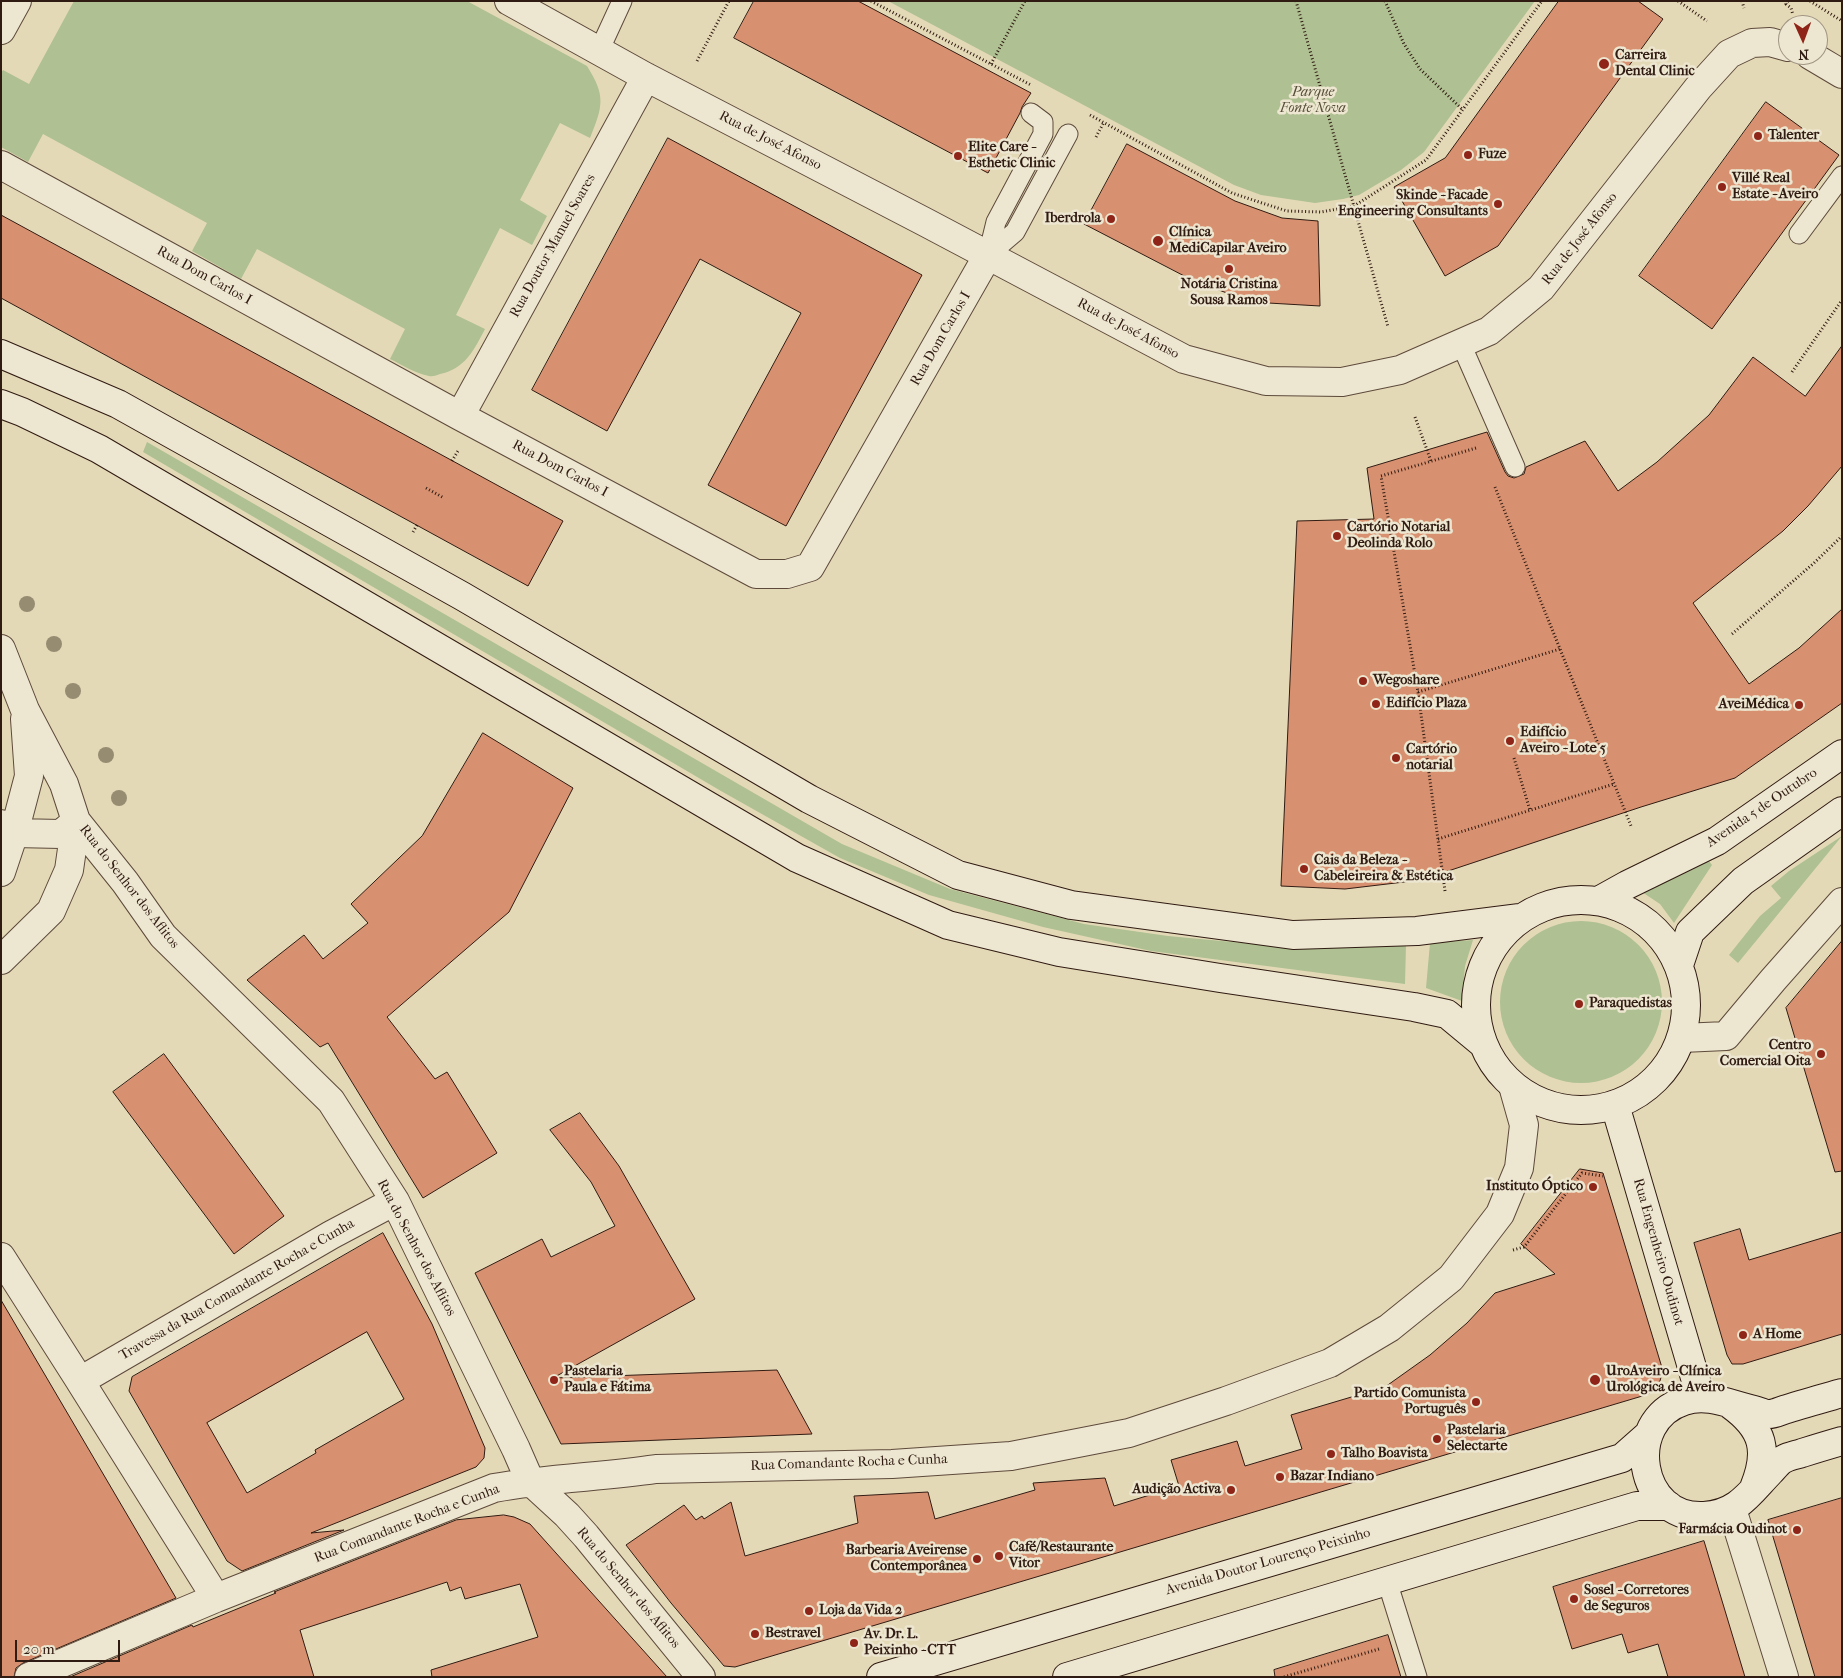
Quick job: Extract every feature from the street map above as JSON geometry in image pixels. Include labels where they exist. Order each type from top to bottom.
[{"type":"street","points":[[1,30],[17,1]]},
{"type":"street","name":"Rua de José Afonso","points":[[509,1],[646,77],[1184,359],[1266,381],[1342,382],[1400,370],[1489,331],[1541,288],[1698,88],[1729,54],[1752,43],[1778,44]]},
{"type":"street","points":[[1827,65],[1842,74]]},
{"type":"street","name":"Rua Doutor Manuel Soares","points":[[460,416],[646,77]]},
{"type":"street","name":"Rua Dom Carlos I","points":[[1,165],[460,416],[756,574],[787,574],[810,567],[988,255]]},
{"type":"street","points":[[1,354],[118,404],[462,596],[809,799],[958,875],[1071,905],[1293,935],[1417,931],[1520,918]]},
{"type":"street","points":[[1,404],[22,412],[99,450],[797,858],[948,925],[1059,952],[1230,980],[1414,1006],[1447,1014],[1482,1043]]},
{"type":"street","name":"Rua do Senhor dos Aflitos","points":[[1,649],[25,710],[64,784],[76,821],[125,882],[163,936],[331,1101],[395,1201],[512,1440],[530,1481],[567,1515],[586,1536],[701,1677]]},
{"type":"street","name":"Rua do Senhor dos Aflitos","points":[[25,710],[28,776],[8,829],[61,834],[76,821]]},
{"type":"street","name":"Avenida 5 de Outubro","points":[[1600,900],[1717,841],[1842,754]]},
{"type":"street","points":[[1679,965],[1690,932],[1743,881],[1842,811]]},
{"type":"street","points":[[1,960],[50,911],[69,870],[76,821]]},
{"type":"street","points":[[1,872],[8,829]]},
{"type":"street","points":[[1573,899],[1600,900],[1634,913],[1662,935],[1679,965],[1686,989],[1687,1014],[1682,1038],[1667,1067],[1656,1079],[1644,1090],[1615,1105],[1579,1110],[1543,1104],[1512,1086],[1494,1066],[1482,1043],[1475,1008],[1479,973],[1495,942],[1520,918],[1546,904],[1573,899]]},
{"type":"street","points":[[1682,1038],[1726,1036],[1842,902]]},
{"type":"street","name":"Rua Comandante Rocha e Cunha","points":[[28,1677],[216,1598],[494,1488],[530,1481],[623,1474],[656,1469],[892,1464],[1011,1456],[1129,1433],[1226,1401],[1330,1363],[1389,1328],[1451,1278],[1500,1214],[1518,1168],[1524,1125],[1512,1086]]},
{"type":"street","name":"Rua Engenheiro Oudinot","points":[[1615,1105],[1701,1398]]},
{"type":"street","name":"Travessa da Rua Comandante Rocha e Cunha","points":[[80,1381],[331,1235],[395,1201]]},
{"type":"street","points":[[1,1257],[216,1598]]},
{"type":"street","name":"Avenida Doutor Lourenço Peixinho","points":[[881,1677],[1622,1458],[1648,1435],[1657,1421],[1669,1409],[1684,1401],[1701,1398],[1717,1399],[1731,1405],[1770,1414],[1842,1392]]},
{"type":"street","name":"Avenida Doutor Lourenço Peixinho","points":[[1731,1405],[1747,1416],[1758,1432],[1763,1451],[1762,1470],[1754,1488]]},
{"type":"street","name":"Avenida Doutor Lourenço Peixinho","points":[[1648,1435],[1644,1454],[1647,1474],[1655,1492],[1670,1506],[1684,1513],[1700,1516],[1716,1515],[1732,1509],[1744,1500],[1783,1459],[1842,1441]]},
{"type":"street","name":"Avenida Doutor Lourenço Peixinho","points":[[1066,1677],[1637,1506],[1670,1506]]},
{"type":"street","points":[[1732,1509],[1784,1677]]},
{"type":"lane","points":[[600,51],[622,1]]},
{"type":"lane","points":[[988,255],[996,222],[1043,134],[1043,122],[1031,113]]},
{"type":"lane","points":[[988,255],[1015,232],[1068,134]]},
{"type":"lane","points":[[1799,234],[1842,176]]},
{"type":"lane","points":[[1461,344],[1515,467]]},
{"type":"lane","points":[[1387,1581],[1417,1677]]},
{"type":"path","points":[[697,61],[729,1]]},
{"type":"path","points":[[871,1],[1035,86]]},
{"type":"path","points":[[991,64],[1025,1]]},
{"type":"path","points":[[1296,1],[1388,327]]},
{"type":"path","points":[[1385,1],[1404,44],[1420,69],[1463,110]]},
{"type":"path","points":[[1087,114],[1232,193],[1287,211],[1321,212],[1354,206],[1426,160],[1542,1]]},
{"type":"path","points":[[1678,1],[1707,21]]},
{"type":"path","points":[[1742,1],[1744,8]]},
{"type":"path","points":[[1781,1],[1787,2],[1793,15]]},
{"type":"path","points":[[1810,1],[1842,21]]},
{"type":"path","points":[[1792,372],[1842,300]]},
{"type":"path","points":[[1415,417],[1431,461]]},
{"type":"path","points":[[1445,891],[1418,692],[1381,476],[1479,447]]},
{"type":"path","points":[[452,461],[458,451]]},
{"type":"path","points":[[1494,484],[1631,826]]},
{"type":"path","points":[[426,488],[444,498]]},
{"type":"path","points":[[1732,634],[1814,564],[1842,536]]},
{"type":"path","points":[[1418,692],[1560,649]]},
{"type":"path","points":[[1514,758],[1530,810]]},
{"type":"path","points":[[1438,839],[1614,784]]},
{"type":"path","points":[[1524,1247],[1582,1173],[1604,1177]]},
{"type":"path","points":[[1284,1677],[1383,1647]]},
{"type":"green space","points":[[74,1],[467,1],[587,66],[600,94],[600,109],[590,138],[560,123],[520,200],[547,216],[532,245],[500,228],[456,315],[485,329],[468,358],[456,368],[435,376],[429,376],[390,359],[405,329],[257,249],[241,279],[192,251],[207,223],[43,134],[28,162],[1,147],[1,73],[3,70],[29,84]]},
{"type":"green space","name":"Parque Fonte Nova","points":[[888,1],[1535,1],[1424,152],[1401,170],[1359,195],[1315,203],[1261,195],[1234,185]]},
{"type":"green space","points":[[147,442],[842,844],[950,889],[1084,924],[1168,936],[1297,948],[1406,945],[1405,984],[1151,951],[1043,927],[929,895],[840,858],[721,791],[143,452]]},
{"type":"green space","points":[[1842,836],[1738,963],[1729,955],[1760,916],[1781,898],[1771,886],[1789,871]]},
{"type":"green space","points":[[1706,857],[1712,865],[1674,923],[1660,904],[1639,890]]},
{"type":"green space","points":[[1581,921],[1597,923],[1612,928],[1626,935],[1638,945],[1648,957],[1655,971],[1660,986],[1662,1002],[1660,1018],[1655,1033],[1648,1047],[1638,1059],[1626,1069],[1612,1076],[1597,1081],[1581,1083],[1565,1081],[1550,1076],[1536,1069],[1524,1059],[1514,1047],[1507,1033],[1502,1018],[1500,1002],[1502,986],[1507,971],[1514,957],[1524,945],[1536,935],[1550,928],[1565,923]]},
{"type":"green space","points":[[1473,940],[1465,966],[1462,1001],[1426,988],[1430,943]]},
{"type":"building","points":[[754,1],[858,1],[1031,93],[988,173],[734,38]]},
{"type":"building","points":[[1559,1],[1638,1],[1663,19],[1498,246],[1445,276],[1394,187],[1445,158]]},
{"type":"building","points":[[1766,102],[1839,155],[1712,329],[1639,276]]},
{"type":"building","points":[[668,138],[922,275],[786,526],[708,485],[801,313],[700,259],[607,431],[532,390]]},
{"type":"building","points":[[1127,144],[1235,201],[1282,218],[1318,221],[1320,306],[1251,302],[1192,280],[1084,224]]},
{"type":"building","points":[[1,215],[563,521],[528,586],[1,298]]},
{"type":"building","points":[[1842,346],[1842,466],[1808,506],[1783,531],[1693,603],[1749,684],[1799,648],[1842,609],[1842,703],[1735,778],[1421,880],[1345,889],[1281,886],[1297,521],[1374,519],[1367,468],[1487,432],[1505,472],[1508,476],[1514,478],[1524,474],[1526,467],[1585,441],[1618,491],[1657,462],[1709,415],[1753,357],[1805,396]]},
{"type":"building","points":[[483,733],[573,788],[509,912],[387,1017],[435,1079],[447,1072],[497,1153],[423,1198],[328,1043],[320,1047],[247,980],[304,935],[323,959],[368,923],[351,904],[422,836]]},
{"type":"building","name":"Centro Comercial Oita","points":[[1842,941],[1842,1171],[1835,1172],[1786,1008]]},
{"type":"building","points":[[164,1054],[284,1216],[234,1254],[113,1092]]},
{"type":"building","points":[[580,1113],[619,1166],[695,1299],[553,1378],[777,1370],[812,1434],[561,1444],[475,1273],[542,1239],[551,1257],[615,1226],[591,1182],[550,1130]]},
{"type":"building","points":[[1580,1169],[1603,1173],[1663,1371],[1659,1384],[1649,1394],[735,1667],[724,1666],[671,1603],[626,1545],[684,1505],[696,1520],[702,1516],[704,1519],[731,1502],[745,1556],[858,1523],[854,1496],[928,1492],[935,1519],[1035,1490],[1033,1483],[1105,1478],[1114,1506],[1179,1486],[1171,1460],[1237,1441],[1245,1466],[1302,1449],[1291,1415],[1385,1387],[1430,1355],[1467,1323],[1495,1293],[1555,1274],[1521,1244]]},
{"type":"building","points":[[1740,1229],[1749,1260],[1842,1232],[1842,1334],[1743,1364],[1732,1364],[1727,1355],[1694,1243]]},
{"type":"building","points":[[383,1233],[432,1324],[485,1448],[484,1458],[476,1467],[311,1533],[344,1530],[242,1571],[227,1561],[129,1391],[132,1377]],"holes":[[[367,1332],[404,1399],[315,1450],[316,1453],[247,1493],[207,1423]]]},
{"type":"building","points":[[1,1300],[176,1598],[23,1663],[16,1668],[14,1677],[1,1677]]},
{"type":"building","points":[[1842,1498],[1842,1677],[1815,1677],[1768,1520]]},
{"type":"building","points":[[504,1515],[530,1524],[667,1677],[432,1677],[431,1670],[538,1637],[520,1584],[465,1599],[461,1587],[450,1591],[447,1582],[300,1630],[314,1677],[70,1677],[192,1625],[193,1627],[276,1593],[274,1592],[456,1520]]},
{"type":"building","points":[[1704,1541],[1745,1677],[1668,1677],[1658,1644],[1628,1653],[1622,1634],[1572,1649],[1553,1587]]},
{"type":"building","points":[[1388,1635],[1401,1677],[1275,1677],[1274,1670]]},
{"type":"place","name":"Carreira Dental Clinic","points":[[1604,64]]},
{"type":"place","name":"Talenter","points":[[1758,136]]},
{"type":"place","name":"Fuze","points":[[1468,155]]},
{"type":"place","name":"Elite Care - Esthetic Clinic","points":[[958,156]]},
{"type":"place","name":"Villé Real Estate - Aveiro","points":[[1722,187]]},
{"type":"place","name":"Skinde - Facade Engineering Consultants","points":[[1498,204]]},
{"type":"place","name":"Iberdrola","points":[[1111,219]]},
{"type":"place","name":"Clínica MediCapilar Aveiro","points":[[1158,241]]},
{"type":"place","name":"Notária Cristina Sousa Ramos","points":[[1229,269]]},
{"type":"place","name":"Cartório Notarial Deolinda Rolo","points":[[1337,536]]},
{"type":"place","name":"Wegoshare","points":[[1363,681]]},
{"type":"place","name":"Edifício Plaza","points":[[1376,704]]},
{"type":"place","name":"AveiMédica","points":[[1799,705]]},
{"type":"place","name":"Edifício Aveiro - Lote 5","points":[[1510,741]]},
{"type":"place","name":"Cartório notarial","points":[[1396,758]]},
{"type":"place","name":"Cais da Beleza - Cabeleireira & Estética","points":[[1304,869]]},
{"type":"place","name":"Paraquedistas","points":[[1579,1004]]},
{"type":"place","name":"Centro Comercial Oita","points":[[1821,1054]]},
{"type":"place","name":"Instituto Óptico","points":[[1593,1187]]},
{"type":"place","name":"A Home","points":[[1743,1335]]},
{"type":"place","name":"Pastelaria Paula e Fátima","points":[[554,1380]]},
{"type":"place","name":"UroAveiro - Clínica Urológica de Aveiro","points":[[1595,1380]]},
{"type":"place","name":"Partido Comunista Português","points":[[1476,1402]]},
{"type":"place","name":"Pastelaria Selectarte","points":[[1437,1439]]},
{"type":"place","name":"Talho Boavista","points":[[1331,1454]]},
{"type":"place","name":"Bazar Indiano","points":[[1280,1477]]},
{"type":"place","name":"Audição Activa","points":[[1231,1490]]},
{"type":"place","name":"Farmácia Oudinot","points":[[1797,1530]]},
{"type":"place","name":"Café/Restaurante Vitor","points":[[999,1556]]},
{"type":"place","name":"Barbearia Aveirense Contemporânea","points":[[977,1559]]},
{"type":"place","name":"Sosel - Corretores de Seguros","points":[[1574,1599]]},
{"type":"place","name":"Loja da Vida 2","points":[[809,1611]]},
{"type":"place","name":"Bestravel","points":[[755,1634]]},
{"type":"place","name":"Av. Dr. L. Peixinho - CTT","points":[[854,1643]]}]
